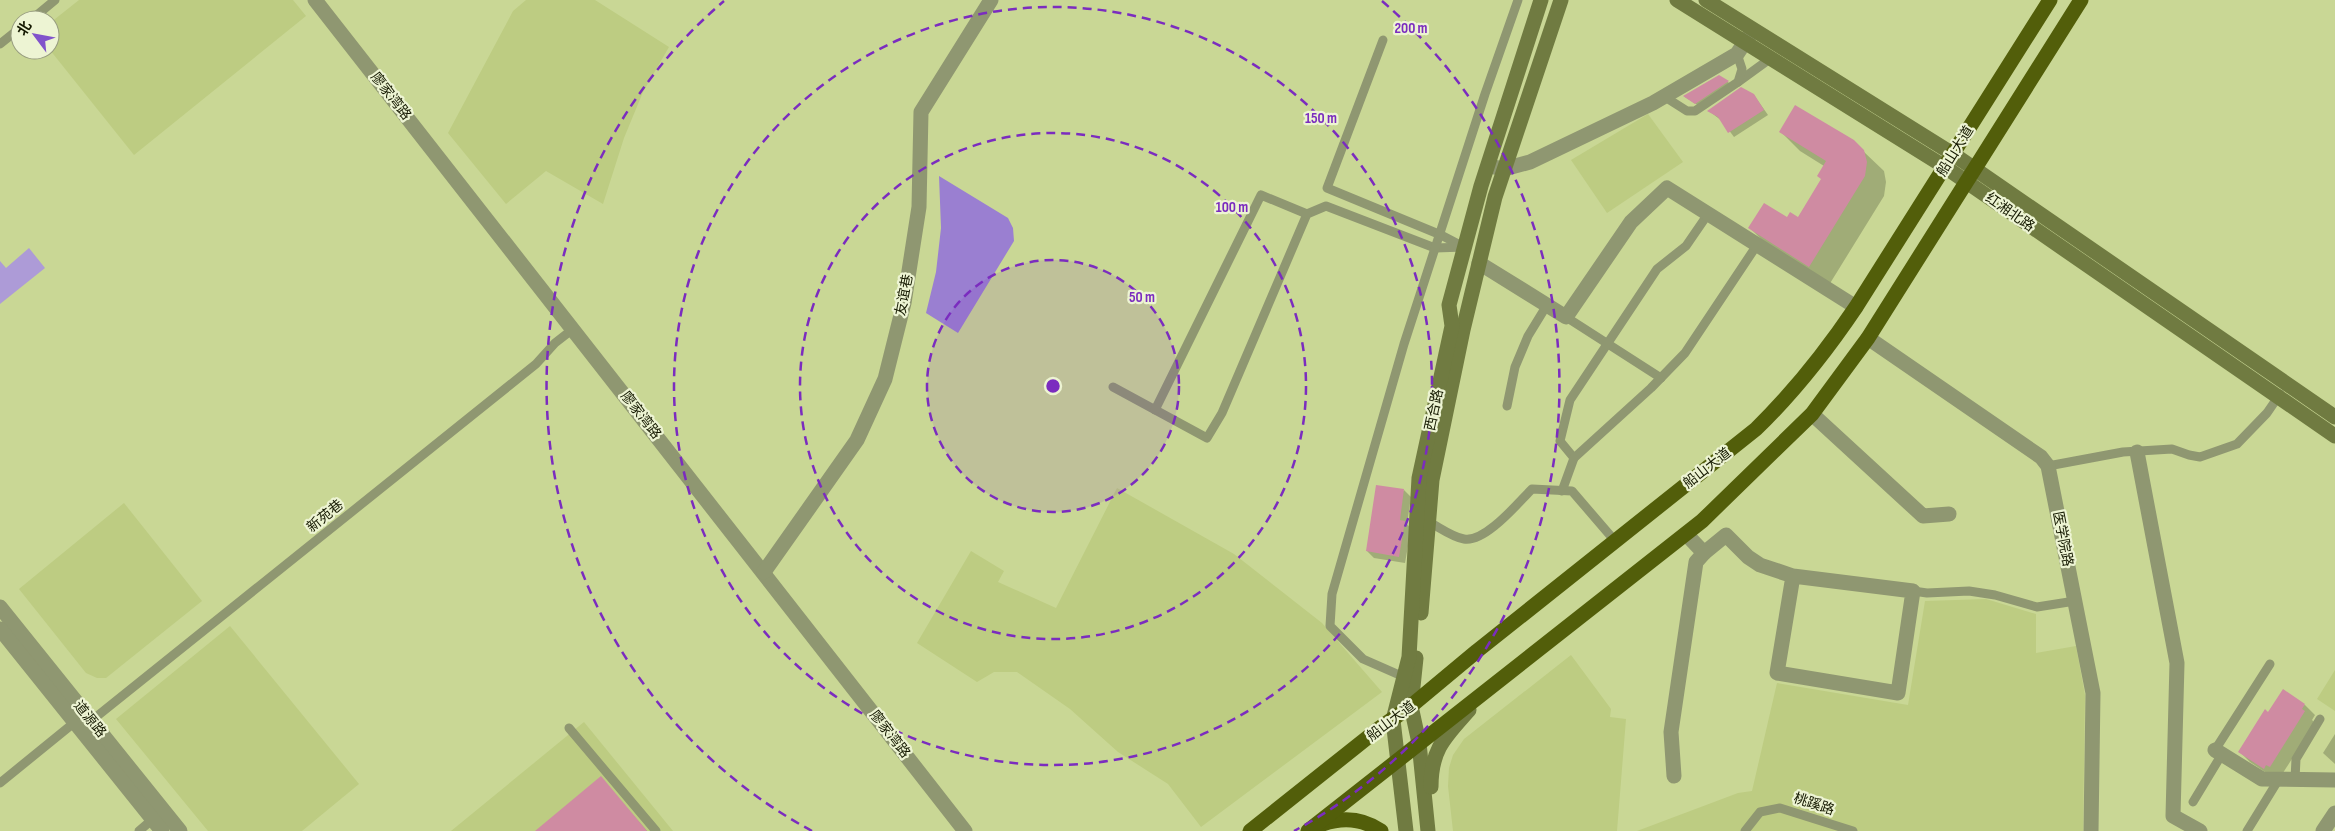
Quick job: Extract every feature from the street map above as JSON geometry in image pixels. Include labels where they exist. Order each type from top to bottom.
[{"type":"highway","name":"船山大道","points":[[1250,831],[1411,706],[1756,430],[1790,396],[1825,353],[1856,307],[2050,0]]},
{"type":"highway","name":"船山大道","points":[[1310,830],[1397,763],[1418,743],[1686,534],[1750,476],[1812,414],[1868,338],[2081,0]]},
{"type":"highway","points":[[1310,830],[1331,821],[1347,819],[1363,822],[1381,831]]},
{"type":"main road","name":"西合路","points":[[1406,831],[1393,720],[1409,658],[1419,478],[1452,326],[1449,305],[1487,166],[1541,0]]},
{"type":"main road","name":"西合路","points":[[1430,831],[1411,706],[1432,480],[1480,257],[1504,169],[1561,0]]},
{"type":"main road","name":"红湘北路","points":[[1677,0],[1741,48],[1772,58],[1944,167],[2335,436]]},
{"type":"main road","name":"红湘北路","points":[[1706,0],[1953,154],[2335,417]]},
{"type":"main road","points":[[1465,247],[1480,257]]},
{"type":"main road","points":[[1430,831],[1432,760],[1446,735],[1487,690]]},
{"type":"street","name":"廖家湾路","points":[[315,0],[965,831]]},
{"type":"street","name":"友谊巷","points":[[764,572],[857,440],[885,379],[904,303],[919,208],[921,112],[991,0]]},
{"type":"street","points":[[1487,166],[1504,169],[1530,162],[1664,97],[1741,48],[1754,29]]},
{"type":"street","points":[[1480,257],[1566,317],[1631,222],[1667,188],[1856,307]]},
{"type":"street","points":[[1868,338],[2041,457],[2048,466]]},
{"type":"street","points":[[1812,414],[1923,516],[1949,514]]},
{"type":"street","points":[[2137,452],[2176,663],[2173,816],[2200,831]]},
{"type":"street","name":"医学院路","points":[[2048,466],[2093,692],[2091,831]]},
{"type":"street","points":[[1686,534],[1704,553]]},
{"type":"street","points":[[1674,776],[1671,732],[1696,562],[1726,535],[1748,557],[1760,564],[1793,576],[1914,591],[1898,693],[1777,673],[1793,576]]},
{"type":"street","name":"道源路","points":[[0,607],[180,831]]},
{"type":"street","name":"道源路","points":[[0,629],[158,825]]},
{"type":"street","points":[[2219,752],[2262,779],[2335,780]]},
{"type":"street","points":[[2324,831],[2335,813]]},
{"type":"lane","points":[[42,10],[55,0]]},
{"type":"lane","points":[[1404,677],[1364,659],[1330,626],[1332,594],[1404,344],[1518,0]]},
{"type":"lane","points":[[0,44],[10,36]]},
{"type":"lane","points":[[1383,40],[1327,188],[1439,234],[1465,247]]},
{"type":"lane","points":[[1738,82],[1742,69],[1741,48]]},
{"type":"lane","points":[[1664,97],[1687,111],[1695,111],[1772,58]]},
{"type":"lane","points":[[1155,410],[1262,195],[1307,214]]},
{"type":"lane","points":[[1114,387],[1207,438],[1222,413],[1307,214],[1326,206],[1435,248],[1465,247]]},
{"type":"lane","points":[[1574,458],[1560,441],[1570,400],[1657,269],[1686,246],[1708,214]]},
{"type":"lane","points":[[1562,491],[1574,458],[1661,378],[1685,353],[1757,245]]},
{"type":"lane","points":[[1506,406],[1515,367],[1528,336],[1547,305]]},
{"type":"lane","points":[[1566,317],[1661,378]]},
{"type":"lane","name":"新苑巷","points":[[91,721],[536,364],[556,343],[574,329]]},
{"type":"lane","points":[[2048,466],[2123,452],[2172,449],[2200,457],[2237,444],[2267,413],[2286,384]]},
{"type":"lane","points":[[1429,522],[1462,539],[1470,540],[1494,527],[1532,489],[1572,491],[1615,541]]},
{"type":"lane","points":[[1914,591],[1927,593],[1968,590],[1995,595],[2037,607],[2075,601]]},
{"type":"lane","points":[[2193,802],[2219,752],[2270,664]]},
{"type":"lane","points":[[2295,779],[2296,759],[2320,719]]},
{"type":"lane","points":[[0,783],[75,722]]},
{"type":"lane","points":[[569,728],[656,831]]},
{"type":"lane","points":[[2246,831],[2279,779]]},
{"type":"lane","name":"桃蹊路","points":[[1745,831],[1760,812],[1780,808],[1854,831]]},
{"type":"lane","points":[[139,831],[158,825]]},
{"type":"shaded area","points":[[79,0],[293,0],[306,16],[134,155],[58,60],[60,60],[60,15]]},
{"type":"shaded area","points":[[526,0],[595,0],[669,47],[643,92],[624,138],[603,204],[546,171],[506,204],[448,133],[513,11]]},
{"type":"shaded area","points":[[1648,114],[1683,162],[1607,213],[1571,160]]},
{"type":"shaded area","points":[[939,176],[1008,218],[1013,228],[1014,241],[958,333],[926,313],[936,272],[941,228]]},
{"type":"shaded area","points":[[29,248],[45,268],[0,304],[0,261],[6,268]]},
{"type":"shaded area","points":[[1117,488],[1234,554],[1322,623],[1382,692],[1201,827],[1168,784],[1118,752],[1070,709],[1017,672],[994,672],[977,682],[917,643],[971,551],[1004,571],[998,582],[1056,608]]},
{"type":"shaded area","points":[[124,503],[202,601],[106,678],[97,678],[86,673],[19,589]]},
{"type":"shaded area","points":[[1986,599],[2036,614],[2036,653],[2076,646],[2085,695],[2083,831],[1637,831],[1738,793],[1752,791],[1777,683],[1908,705],[1925,601]]},
{"type":"shaded area","points":[[230,626],[359,784],[302,831],[208,831],[116,719]]},
{"type":"shaded area","points":[[1571,655],[1611,709],[1610,717],[1626,719],[1617,831],[1453,831],[1448,786],[1449,768],[1453,755],[1464,739]]},
{"type":"shaded area","points":[[2335,670],[2335,711],[2317,699]]},
{"type":"shaded area","points":[[584,722],[673,831],[451,831]]},
{"type":"building","points":[[1719,75],[1729,81],[1695,104],[1683,96]]},
{"type":"building","points":[[1741,87],[1754,94],[1764,110],[1728,133],[1718,117],[1707,111]]},
{"type":"building","points":[[1795,105],[1854,140],[1864,150],[1867,162],[1865,176],[1809,267],[1748,228],[1764,203],[1787,217],[1790,212],[1798,217],[1821,179],[1817,176],[1826,161],[1779,132]]},
{"type":"building","points":[[1376,485],[1404,489],[1400,520],[1405,521],[1399,557],[1366,551]]},
{"type":"building","points":[[2283,689],[2305,704],[2302,709],[2305,711],[2270,767],[2266,765],[2264,769],[2238,752],[2265,709],[2268,712]]},
{"type":"building","points":[[601,776],[647,831],[535,831]]}]
